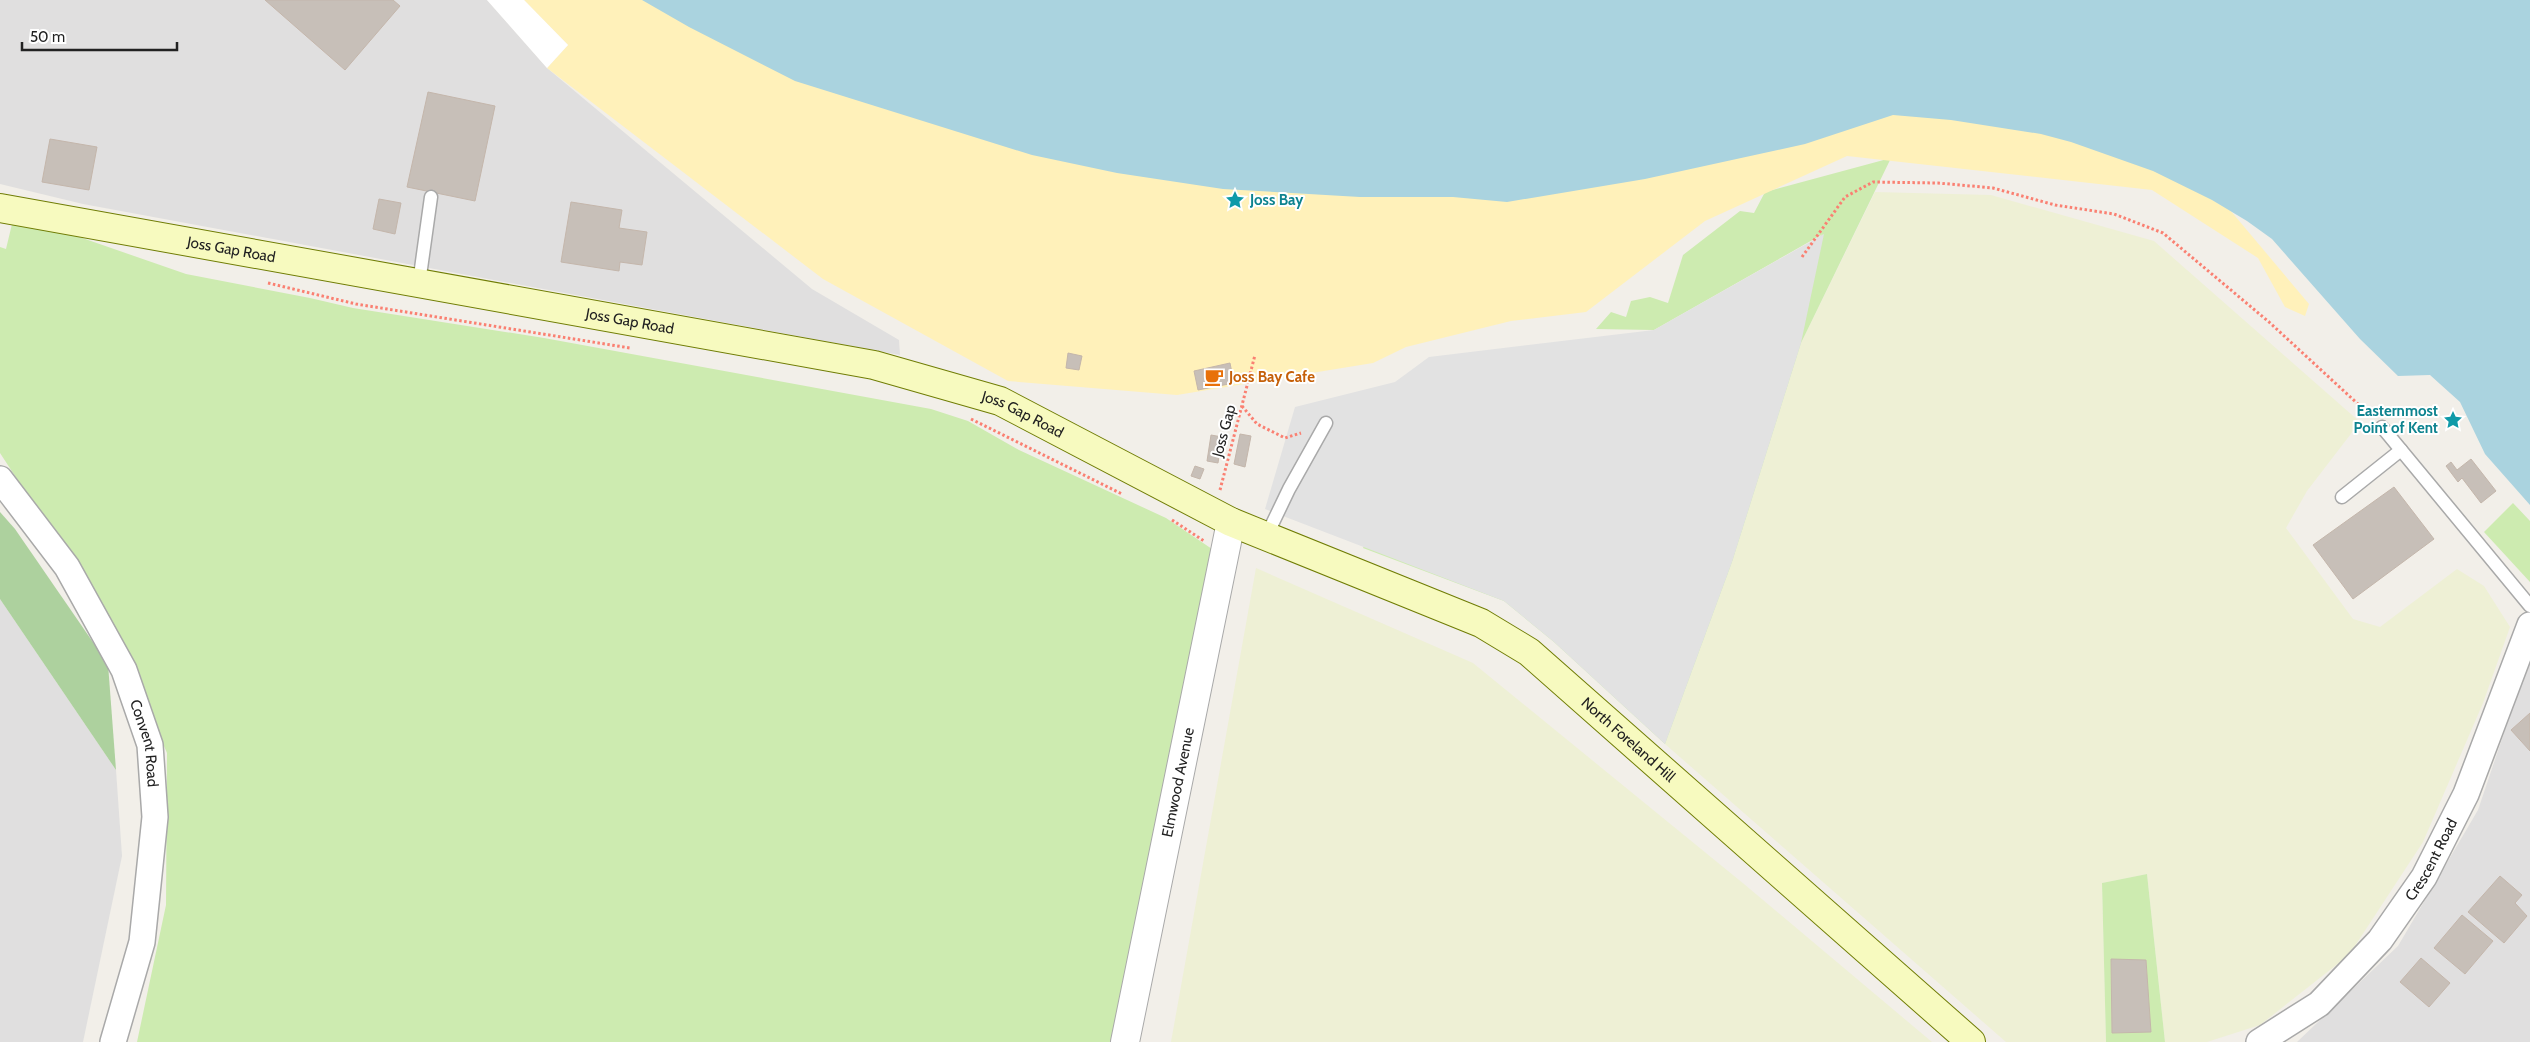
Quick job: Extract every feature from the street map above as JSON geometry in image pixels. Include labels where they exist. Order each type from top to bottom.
[{"type":"main road","name":"Joss Gap Road","points":[[0,208],[874,364],[991,398],[1223,528]]},
{"type":"main road","name":"North Foreland Hill","points":[[1223,528],[1266,537],[1481,623],[1529,652],[1971,1042]]},
{"type":"street","name":"Convent Road","points":[[0,480],[67,567],[124,670],[150,745],[155,817],[142,942],[112,1042]]},
{"type":"street","name":"Elmwood Avenue","points":[[1124,1042],[1223,528]]},
{"type":"street","name":"Crescent Road","points":[[2259,1042],[2319,1004],[2380,940],[2424,877],[2466,794],[2530,625]]},
{"type":"lane","points":[[419,283],[431,197]]},
{"type":"lane","points":[[1266,537],[1289,489],[1326,423]]},
{"type":"lane","points":[[2382,427],[2530,606]]},
{"type":"lane","points":[[2342,497],[2401,450]]},
{"type":"path","points":[[1802,257],[1845,197],[1873,182],[1938,183],[1993,188],[2055,204],[2114,214],[2163,233],[2269,322],[2382,427]]},
{"type":"path","points":[[262,281],[356,304],[640,349]]},
{"type":"path","name":"Joss Gap","points":[[1223,528],[1242,406],[1255,355]]},
{"type":"path","points":[[1242,406],[1257,424],[1285,438]]},
{"type":"path","points":[[965,416],[1029,450],[1127,497]]},
{"type":"path","points":[[1166,516],[1202,540],[1223,528]]},
{"type":"shaded area","points":[[0,0],[487,0],[547,68],[812,289],[899,340],[900,355],[83,204],[0,184]]},
{"type":"shaded area","points":[[1824,234],[1801,343],[1732,562],[1665,744],[1554,642],[1504,601],[1265,509],[1295,407],[1395,382],[1429,357],[1654,330]]},
{"type":"shaded area","points":[[0,599],[116,770],[122,856],[83,1042],[0,1042]]},
{"type":"shaded area","points":[[2530,656],[2530,1042],[2297,1042],[2398,946],[2478,810]]},
{"type":"green space","points":[[1891,158],[1801,343],[1732,562],[1665,744],[1554,642],[1504,601],[1363,548],[1436,408],[1628,387],[1823,234],[1654,330],[1596,329],[1611,312],[1626,317],[1631,301],[1650,297],[1668,303],[1683,255],[1740,211],[1754,213],[1765,192]]},
{"type":"green space","points":[[1875,192],[1991,195],[2154,241],[2360,422],[2307,491],[2286,528],[2353,619],[2380,627],[2457,569],[2484,586],[2510,627],[2483,703],[2423,842],[2349,955],[2260,1025],[2207,1042],[2165,1042],[2147,874],[2102,883],[2106,1042],[2006,1042],[1665,744],[1732,562],[1801,343]]},
{"type":"green space","points":[[12,224],[65,232],[186,274],[353,308],[544,338],[931,409],[968,421],[1019,450],[1166,518],[1212,549],[1112,1042],[137,1042],[166,905],[167,753],[129,666],[72,563],[0,453],[0,247],[6,249]]},
{"type":"green space","points":[[2513,503],[2530,521],[2530,582],[2484,532]]},
{"type":"green space","points":[[0,512],[15,529],[108,664],[116,770],[0,599]]},
{"type":"green space","points":[[1256,568],[1473,663],[1744,884],[1932,1042],[1171,1042]]},
{"type":"green space","points":[[2147,874],[2165,1042],[2106,1042],[2102,883]],"holes":[[[2111,960],[2146,960],[2150,1031],[2112,1033]]]},
{"type":"sand","name":"Joss Bay","points":[[524,0],[753,0],[1921,103],[2104,138],[2230,210],[2309,304],[2305,316],[2285,307],[2258,258],[2152,190],[1847,156],[1705,221],[1586,312],[1511,321],[1406,347],[1373,363],[1177,395],[1008,381],[823,279],[547,68],[568,45]]},
{"type":"water","points":[[642,0],[2530,0],[2530,505],[2485,454],[2460,402],[2430,375],[2398,376],[2360,339],[2272,239],[2212,200],[2153,171],[2071,142],[2041,134],[1951,120],[1893,115],[1805,144],[1645,179],[1507,202],[1453,197],[1360,197],[1223,189],[1117,173],[1032,155],[795,81],[689,27]]},
{"type":"pier","points":[[487,0],[524,0],[568,45],[547,68]]},
{"type":"building","points":[[265,0],[393,0],[400,6],[345,70]]},
{"type":"building","points":[[428,92],[495,106],[475,201],[407,187]]},
{"type":"building","points":[[50,139],[97,147],[89,190],[42,182]]},
{"type":"building","points":[[379,199],[401,203],[395,234],[373,229]]},
{"type":"building","points":[[571,202],[622,210],[619,228],[647,232],[642,265],[620,262],[619,271],[561,262]]},
{"type":"building","points":[[1068,353],[1082,356],[1079,370],[1066,368]]},
{"type":"building","points":[[1230,363],[1234,383],[1198,390],[1194,371]]},
{"type":"building","points":[[1240,434],[1251,436],[1245,467],[1234,464]]},
{"type":"building","points":[[1211,435],[1222,437],[1218,463],[1207,461]]},
{"type":"building","points":[[2471,459],[2496,491],[2481,503],[2462,478],[2458,482],[2446,466],[2451,462],[2457,470]]},
{"type":"building","points":[[1195,466],[1204,469],[1200,479],[1191,476]]},
{"type":"building","points":[[2394,487],[2434,539],[2353,599],[2313,545]]},
{"type":"building","points":[[2530,713],[2530,751],[2511,730]]},
{"type":"building","points":[[2500,876],[2522,895],[2515,903],[2527,916],[2504,943],[2468,912]]},
{"type":"building","points":[[2462,915],[2493,941],[2465,974],[2434,948]]},
{"type":"building","points":[[2421,958],[2450,983],[2429,1007],[2400,982]]},
{"type":"building","points":[[2111,959],[2146,960],[2151,1032],[2112,1033]]},
{"type":"place","name":"Joss Bay","points":[[1235,200]]},
{"type":"place","name":"Joss Bay Cafe","points":[[1214,377]]},
{"type":"place","name":"Easternmost Point of Kent","points":[[2453,420]]}]
